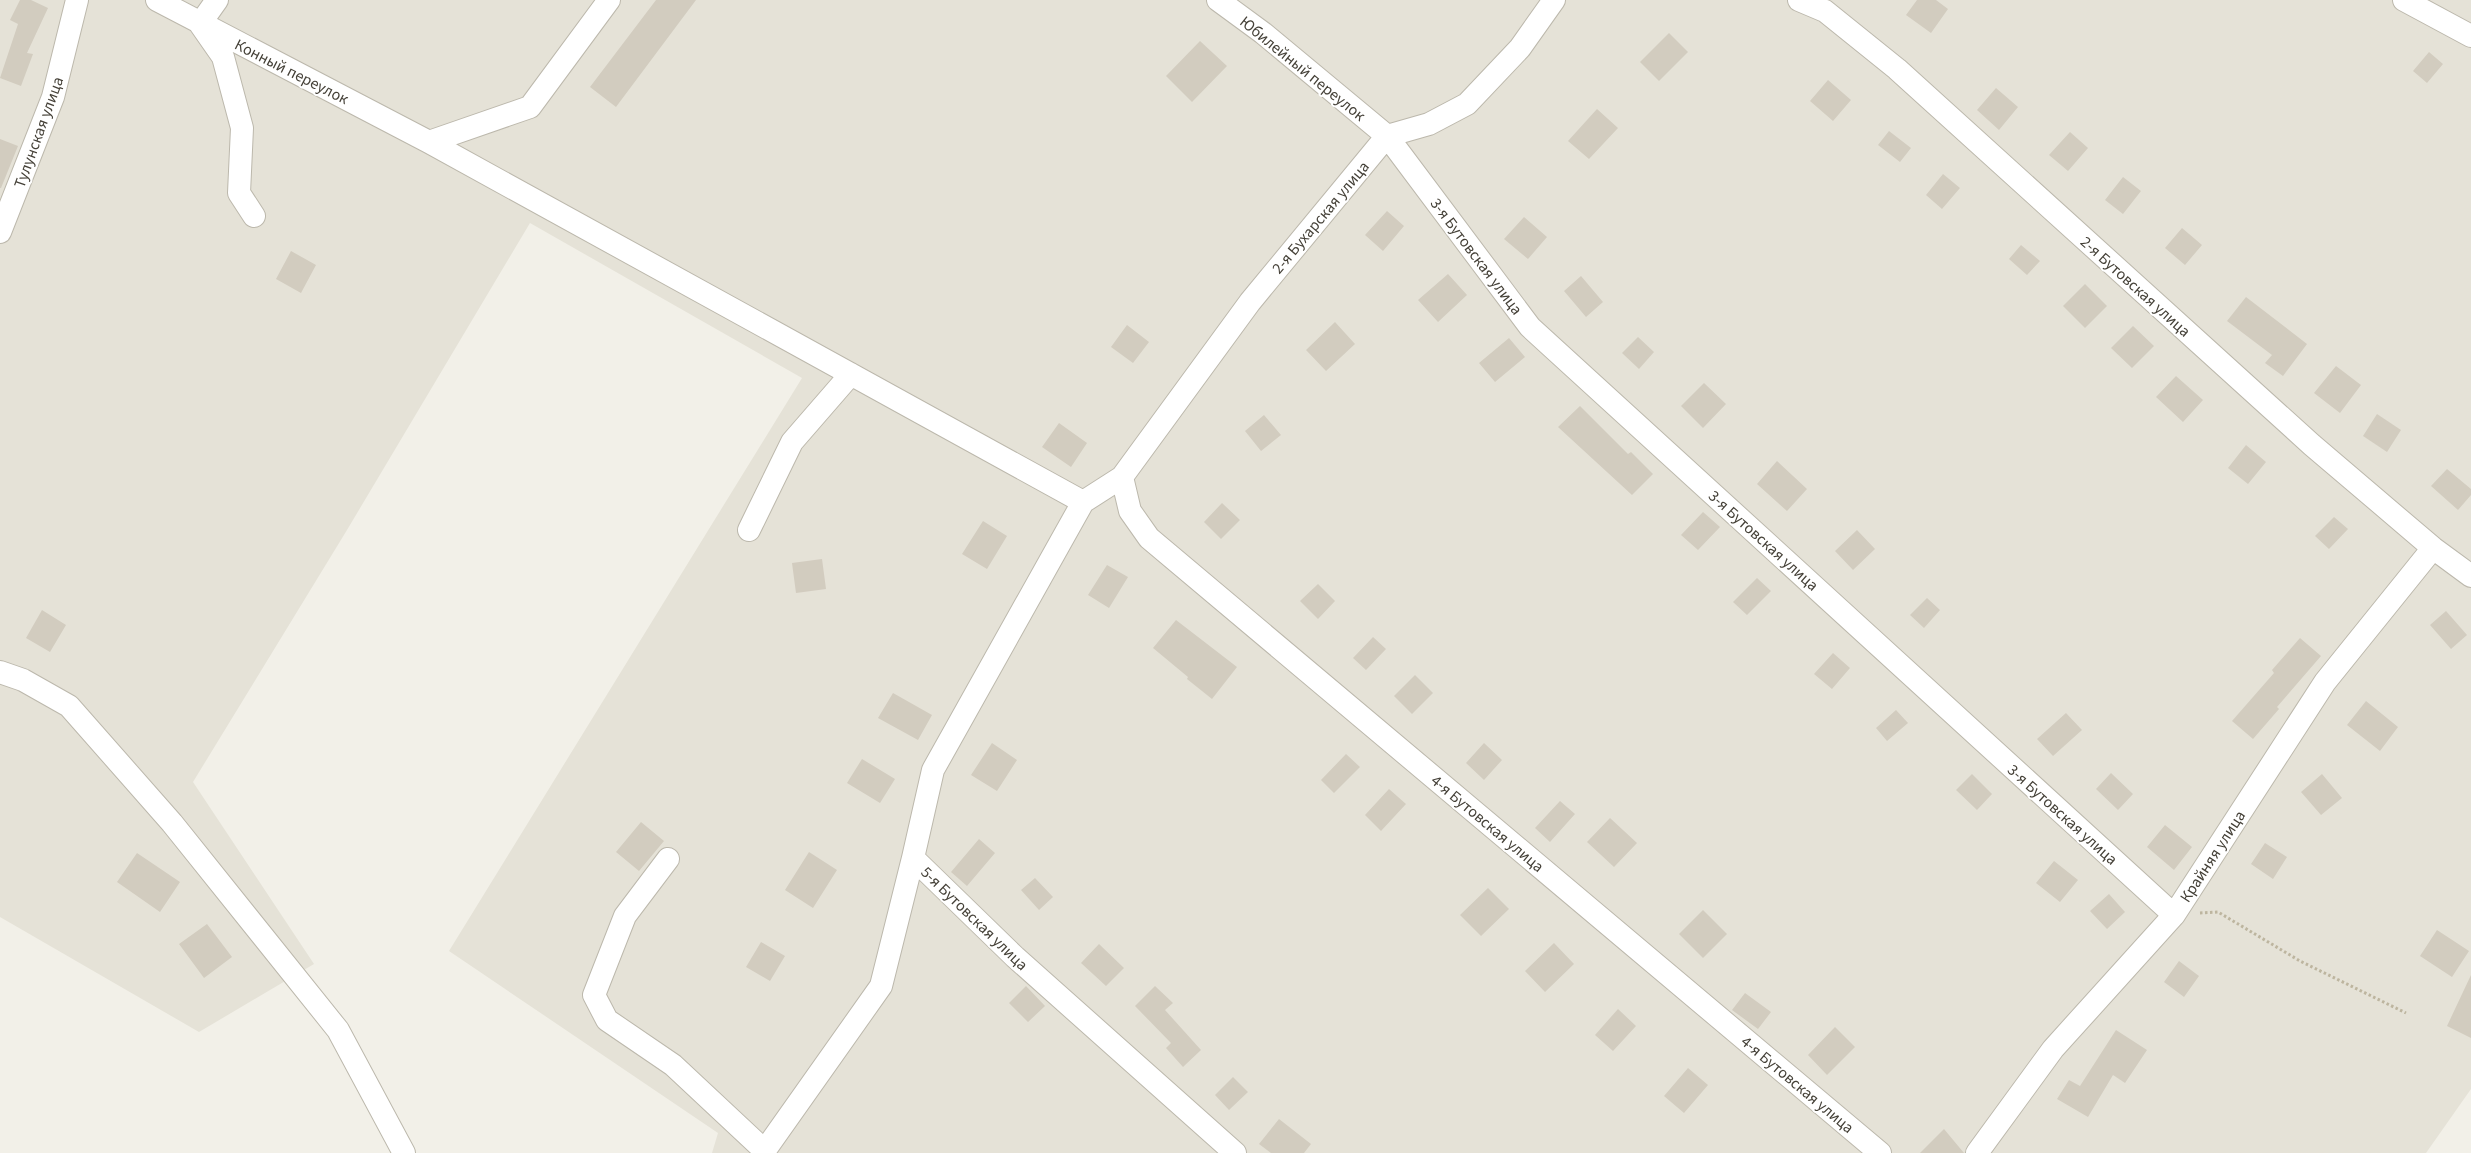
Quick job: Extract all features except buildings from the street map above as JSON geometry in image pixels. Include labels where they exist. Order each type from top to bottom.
[{"type":"street","name":"Тулунская улица","points":[[0,232],[53,97],[77,0]]},
{"type":"street","name":"Конный переулок","points":[[157,0],[428,142],[1083,502]]},
{"type":"street","points":[[217,0],[200,24],[223,57],[242,128],[239,193],[254,216]]},
{"type":"street","points":[[428,142],[530,107],[609,0]]},
{"type":"street","name":"Юбилейный переулок","points":[[1218,0],[1263,33],[1387,136]]},
{"type":"street","points":[[1387,136],[1428,124],[1467,104],[1520,48],[1554,0]]},
{"type":"street","name":"2-я Бутовская улица","points":[[1799,0],[1825,11],[1897,70],[2304,439],[2432,548],[2471,576]]},
{"type":"street","points":[[2404,0],[2471,36]]},
{"type":"street","name":"2-я Бухарская улица","points":[[1122,477],[1250,302],[1387,136]]},
{"type":"street","name":"3-я Бутовская улица","points":[[1387,136],[1530,327],[2174,915]]},
{"type":"street","points":[[749,530],[792,442],[851,374]]},
{"type":"street","name":"5-я Бутовская улица","points":[[1122,477],[1083,502],[933,770],[913,858],[1014,957],[1235,1153]]},
{"type":"street","name":"4-я Бутовская улица","points":[[1122,477],[1130,511],[1149,538],[1880,1153]]},
{"type":"street","name":"Крайняя улица","points":[[1977,1153],[2053,1049],[2174,915],[2324,682],[2432,548]]},
{"type":"street","points":[[0,672],[23,680],[69,706],[172,823],[338,1030],[404,1153]]},
{"type":"street","points":[[668,859],[625,916],[594,995],[607,1020],[673,1065],[764,1152],[881,986],[913,858]]},
{"type":"path","points":[[2174,915],[2218,912],[2300,961],[2406,1013]]},
{"type":"shaded area","points":[[0,0],[2471,0],[2471,1089],[2426,1153],[712,1153],[718,1133],[449,951],[802,378],[530,223],[347,530],[193,782],[314,964],[199,1032],[0,917]]}]
